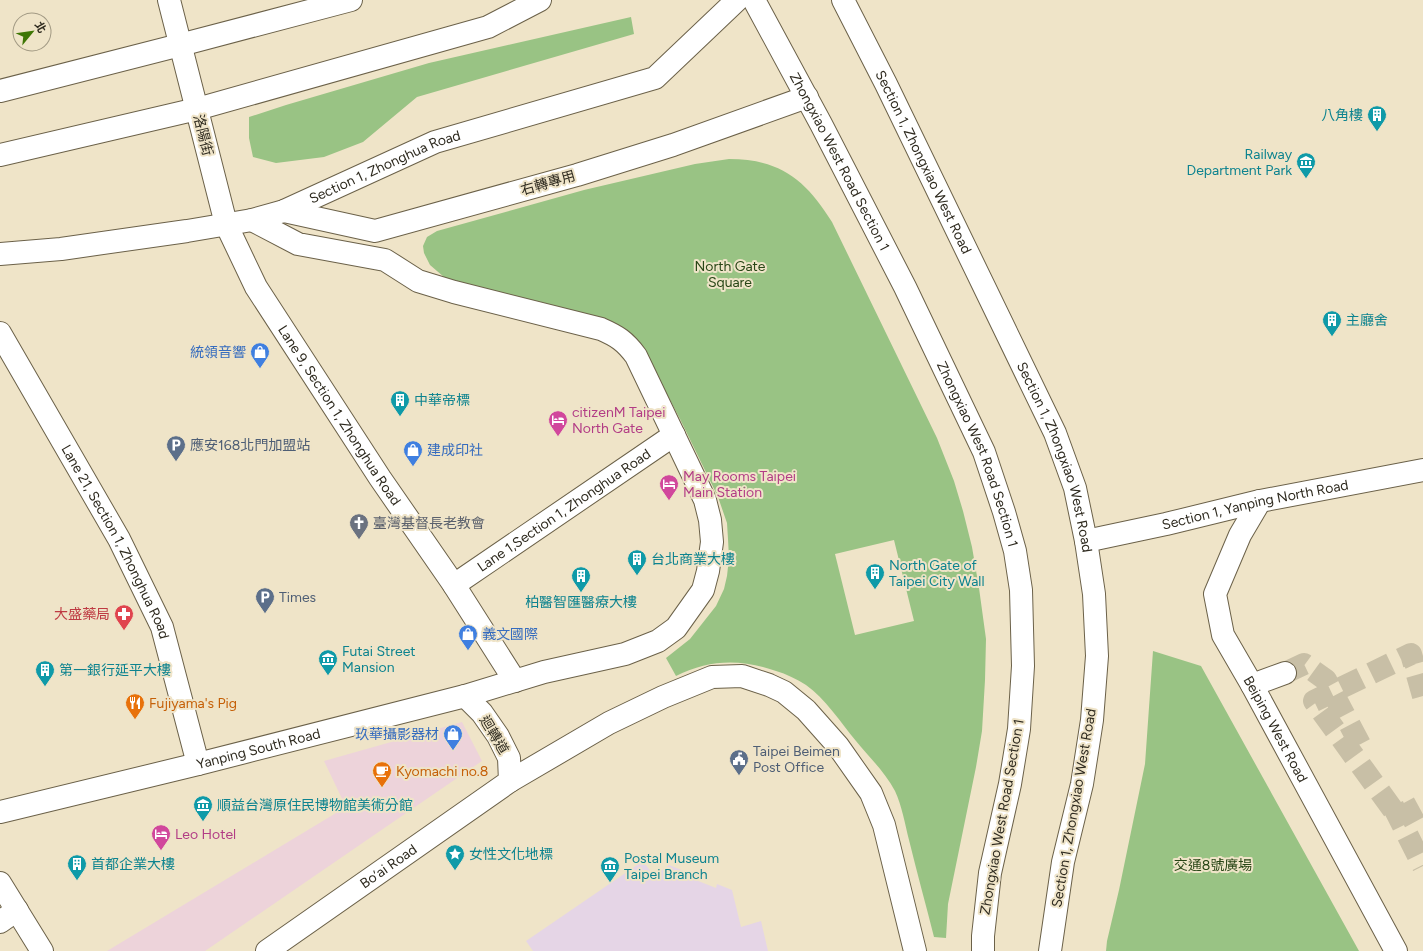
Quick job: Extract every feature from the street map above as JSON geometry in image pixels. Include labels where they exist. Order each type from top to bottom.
[{"type":"main road","name":"洛陽街","points":[[169,0],[226,224]]},
{"type":"main road","points":[[0,91],[351,0]]},
{"type":"main road","points":[[0,155],[197,110],[488,27],[540,0]]},
{"type":"main road","name":"Section 1, Zhonghua Road","points":[[0,254],[61,249],[252,220],[284,212],[435,142],[656,78],[737,0]]},
{"type":"main road","name":"Zhongxiao West Road Section 1","points":[[754,0],[807,97],[905,287],[984,452],[1015,551],[1021,590],[1023,666],[1019,729],[1010,784],[990,873],[983,936],[983,951]]},
{"type":"main road","name":"Section 1, Zhongxiao West Road","points":[[843,0],[889,91],[1055,433],[1075,488],[1086,540],[1094,594],[1096,656],[1092,720],[1082,784],[1063,862],[1050,951]]},
{"type":"main road","name":"右轉專用","points":[[284,212],[375,231],[665,148],[807,97]]},
{"type":"main road","name":"Yanping South Road","points":[[0,812],[198,764],[465,696],[544,672],[625,654],[658,641],[676,628],[703,590],[708,571],[712,542],[710,520],[705,500],[636,356],[628,345],[616,335],[601,329],[439,288],[418,281],[385,260],[298,244],[252,220]]},
{"type":"main road","name":"Lane 9, Section 1, Zhonghua Road","points":[[226,224],[256,287],[380,478],[454,585],[515,681]]},
{"type":"main road","name":"Lane 21, Section 1, Zhonghua Road","points":[[0,333],[119,539],[162,627],[198,764]]},
{"type":"main road","name":"Lane 1,Section 1, Zhonghua Road","points":[[454,585],[674,434]]},
{"type":"main road","name":"Section 1, Yanping North Road","points":[[1086,540],[1166,524],[1260,500],[1423,470]]},
{"type":"main road","name":"Beiping West Road","points":[[1260,500],[1240,535],[1215,594],[1223,635],[1252,684],[1396,951]]},
{"type":"main road","points":[[1252,684],[1285,673]]},
{"type":"main road","name":"Bo’ai Road","points":[[267,951],[510,781],[609,723],[663,697],[712,677],[742,676],[769,685],[784,692],[806,710],[838,746],[871,793],[884,825],[915,951]]},
{"type":"main road","name":"迴轉道","points":[[465,696],[482,713],[498,736],[509,758],[510,781]]},
{"type":"main road","points":[[0,883],[8,916],[42,951]]},
{"type":"shaded area","points":[[462,722],[482,761],[205,951],[107,951],[346,807],[324,761]]},
{"type":"shaded area","points":[[643,861],[654,876],[669,865],[684,871],[683,875],[716,888],[717,884],[732,890],[741,927],[761,921],[768,951],[533,951],[526,941]]},
{"type":"green space","points":[[631,17],[634,34],[417,97],[363,142],[324,157],[276,163],[253,157],[249,138],[249,117],[429,63]]},
{"type":"green space","name":"North Gate Square","points":[[729,159],[763,163],[790,175],[812,194],[832,222],[937,438],[954,481],[972,547],[986,639],[982,731],[948,904],[946,938],[934,937],[900,803],[895,791],[882,771],[813,690],[791,677],[750,664],[713,664],[701,666],[676,676],[666,658],[690,639],[716,606],[724,589],[729,558],[727,523],[718,497],[655,372],[595,317],[541,302],[462,284],[444,277],[430,265],[424,253],[423,246],[427,237],[437,231],[584,190],[695,164]],"holes":[[[894,540],[914,621],[855,635],[835,554]]]},
{"type":"green space","name":"交通8號廣場","points":[[1153,651],[1201,666],[1359,951],[1106,951],[1145,764]]},
{"type":"tunnel","points":[[1423,696],[1411,654],[1314,701],[1399,818],[1423,805]]},
{"type":"tunnel","points":[[1285,673],[1304,664],[1326,680],[1361,746]]},
{"type":"tunnel","points":[[1393,806],[1423,866]]},
{"type":"place","name":"八角樓","points":[[1377,132]]},
{"type":"place","name":"Railway Department Park","points":[[1306,179]]},
{"type":"place","name":"主廳舍","points":[[1332,337]]},
{"type":"place","name":"統領音響","points":[[260,369]]},
{"type":"place","name":"中華帝標","points":[[400,417]]},
{"type":"place","name":"citizenM Taipei North Gate","points":[[558,437]]},
{"type":"place","name":"應安168北門加盟站","points":[[176,462]]},
{"type":"place","name":"建成印社","points":[[413,467]]},
{"type":"place","name":"May Rooms Taipei Main Station","points":[[669,501]]},
{"type":"place","name":"臺灣基督長老教會","points":[[359,540]]},
{"type":"place","name":"台北商業大樓","points":[[637,576]]},
{"type":"place","name":"North Gate of Taipei City Wall","points":[[875,590]]},
{"type":"place","name":"柏醫智匯醫療大樓","points":[[581,593]]},
{"type":"place","name":"Times","points":[[265,614]]},
{"type":"place","name":"大盛藥局","points":[[124,631]]},
{"type":"place","name":"義文國際","points":[[468,651]]},
{"type":"place","name":"Futai Street Mansion","points":[[328,676]]},
{"type":"place","name":"第一銀行延平大樓","points":[[45,687]]},
{"type":"place","name":"Fujiyama's Pig","points":[[135,720]]},
{"type":"place","name":"玖華攝影器材","points":[[453,751]]},
{"type":"place","name":"Taipei Beimen Post Office","points":[[739,776]]},
{"type":"place","name":"Kyomachi no.8","points":[[382,788]]},
{"type":"place","name":"順益台灣原住民博物館美術分館","points":[[203,822]]},
{"type":"place","name":"Leo Hotel","points":[[161,851]]},
{"type":"place","name":"女性文化地標","points":[[455,871]]},
{"type":"place","name":"首都企業大樓","points":[[77,881]]},
{"type":"place","name":"Postal Museum Taipei Branch","points":[[610,883]]}]
